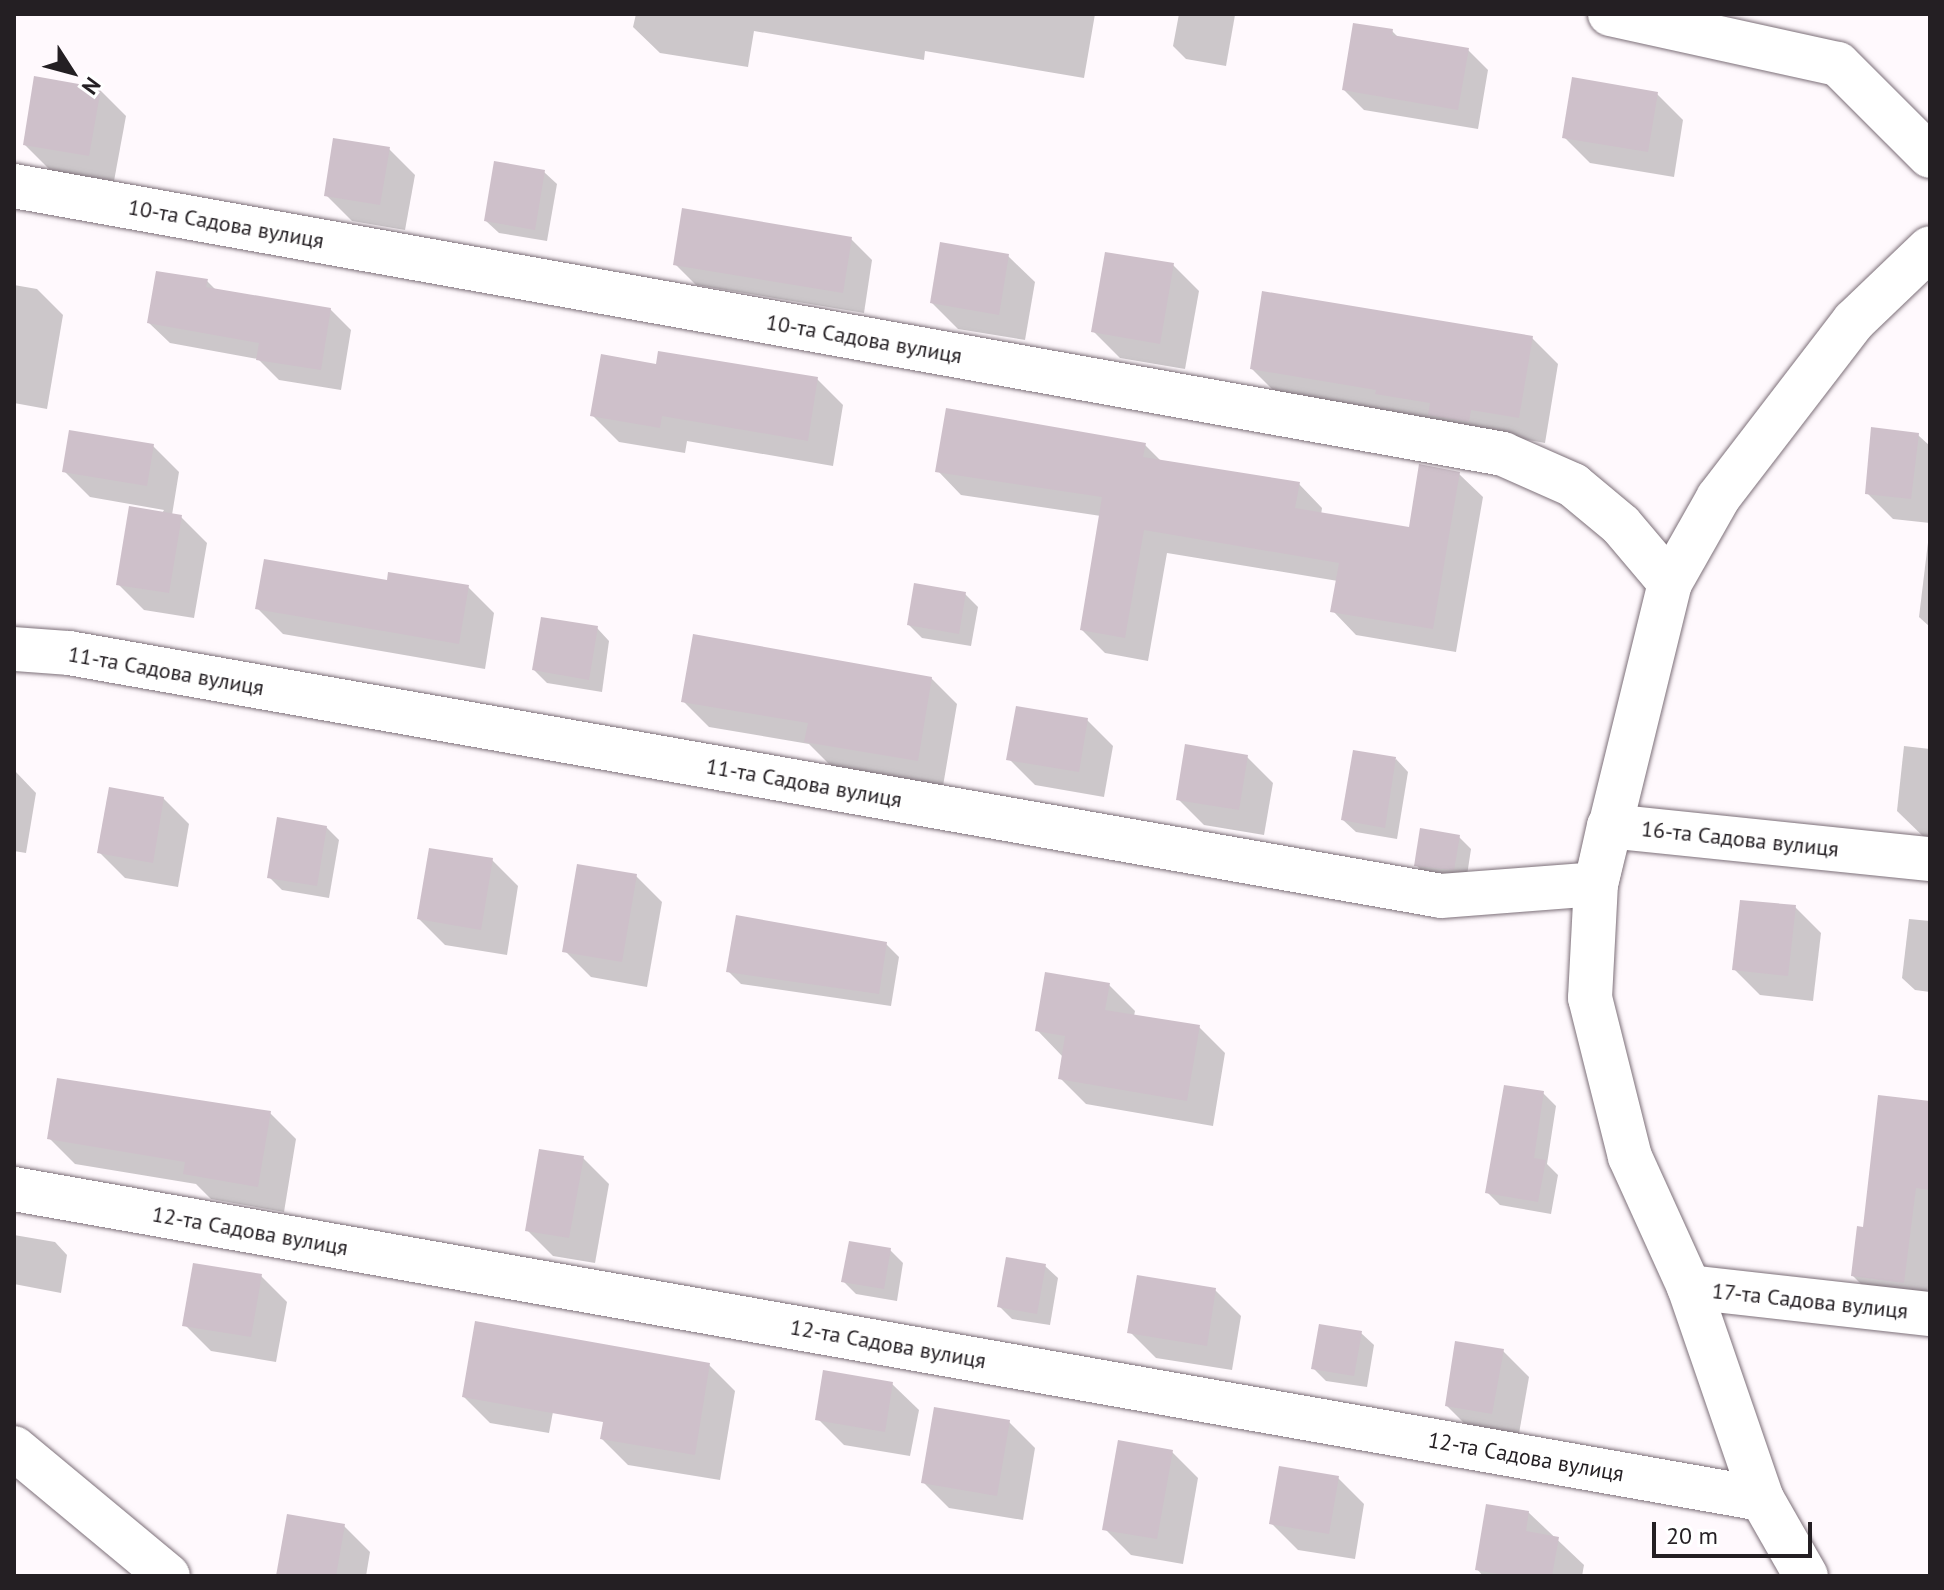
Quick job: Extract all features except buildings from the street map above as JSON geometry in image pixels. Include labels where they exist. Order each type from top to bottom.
[{"type":"street","points":[[1610,14],[1838,64],[1930,156]]},
{"type":"street","name":"10-та Садова вулиця","points":[[14,186],[1503,454],[1573,485],[1621,525],[1670,583]]},
{"type":"street","points":[[1609,826],[1670,583],[1718,498],[1844,333],[1930,248]]},
{"type":"street","name":"11-та Садова вулиця","points":[[14,649],[69,653],[1441,896],[1596,884]]},
{"type":"street","name":"16-та Садова вулиця","points":[[1806,1576],[1762,1499],[1689,1287],[1630,1157],[1590,998],[1596,884],[1609,826],[1930,859]]},
{"type":"street","name":"12-та Садова вулиця","points":[[14,1189],[1762,1499]]},
{"type":"street","name":"17-та Садова вулиця","points":[[1689,1287],[1930,1314]]},
{"type":"street","points":[[14,1448],[168,1576]]}]
